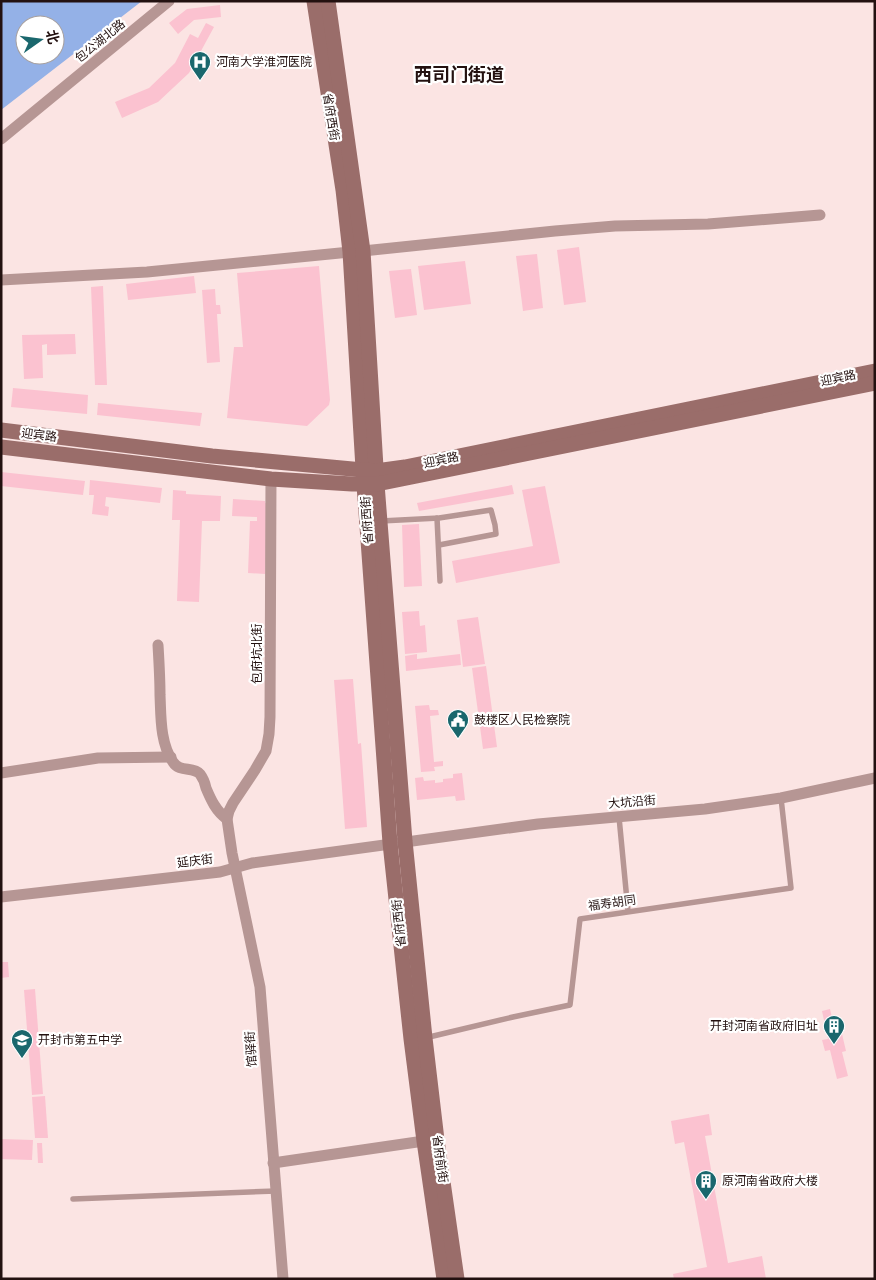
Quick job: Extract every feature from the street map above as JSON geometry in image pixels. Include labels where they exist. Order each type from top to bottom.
[{"type":"street","name":"包公湖北路","points":[[1,139],[169,1]]},
{"type":"street","name":"省府西街","points":[[314,1],[342,190],[357,252]]},
{"type":"street","name":"省府西街","points":[[328,1],[357,252],[370,478],[398,842],[418,1039]]},
{"type":"street","points":[[1,280],[147,272],[615,226],[708,224],[820,215]]},
{"type":"street","name":"迎宾路","points":[[1,430],[370,478],[406,467],[875,371]]},
{"type":"street","name":"迎宾路","points":[[1,447],[272,478],[370,478],[875,384]]},
{"type":"street","name":"包府坑北街","points":[[228,819],[233,803],[266,751],[269,734],[272,478]]},
{"type":"street","name":"省府西街","points":[[370,478],[380,521],[398,842]]},
{"type":"street","points":[[158,645],[162,732],[170,757],[180,769],[195,770],[200,773],[213,803],[222,815],[228,819]]},
{"type":"street","points":[[1,773],[98,758],[170,757]]},
{"type":"street","name":"大坑沿街","points":[[398,842],[538,824],[704,810],[781,798],[875,778]]},
{"type":"street","name":"馆驿街","points":[[228,819],[235,868],[260,987],[283,1279]]},
{"type":"street","name":"延庆街","points":[[1,897],[220,872],[252,862],[398,842]]},
{"type":"street","name":"省府前街","points":[[418,1039],[424,1141],[444,1279]]},
{"type":"street","name":"省府前街","points":[[418,1039],[437,1140],[457,1279]]},
{"type":"street","points":[[273,1163],[424,1141]]},
{"type":"lane","points":[[380,521],[437,518],[491,510],[496,534],[438,545]]},
{"type":"lane","points":[[437,518],[440,581]]},
{"type":"lane","name":"福寿胡同","points":[[418,1039],[570,1005],[580,918],[791,888],[781,798]]},
{"type":"lane","points":[[618,817],[628,911]]},
{"type":"lane","points":[[73,1199],[276,1191]]},
{"type":"water","points":[[1,1],[142,1],[65,61],[65,15],[15,15],[15,65],[59,65],[1,110]]},
{"type":"building","points":[[220,5],[221,17],[194,20],[178,34],[169,23],[187,9]]},
{"type":"building","points":[[206,23],[214,27],[189,73],[158,102],[122,118],[115,102],[149,88],[175,63],[190,34],[198,38]]},
{"type":"building","points":[[579,247],[586,302],[564,305],[557,250]]},
{"type":"building","points":[[537,254],[543,308],[523,311],[516,256]]},
{"type":"building","points":[[465,261],[471,304],[424,310],[418,266]]},
{"type":"building","points":[[319,266],[329,405],[307,426],[227,418],[234,347],[243,347],[237,273]]},
{"type":"building","points":[[411,269],[417,315],[395,318],[389,271]]},
{"type":"building","points":[[194,276],[196,293],[128,300],[126,284]]},
{"type":"building","points":[[103,286],[107,385],[95,385],[91,287]]},
{"type":"building","points":[[215,289],[216,305],[220,305],[221,314],[217,314],[220,362],[207,363],[202,290]]},
{"type":"building","points":[[75,334],[76,354],[47,355],[47,344],[42,345],[43,378],[24,379],[22,335]]},
{"type":"building","points":[[13,388],[88,395],[87,414],[11,407]]},
{"type":"building","points":[[98,403],[202,413],[200,426],[97,415]]},
{"type":"building","points":[[1,472],[85,481],[83,495],[1,486]]},
{"type":"building","points":[[90,480],[162,488],[160,503],[106,497],[105,506],[109,507],[108,516],[92,514],[94,495],[89,495]]},
{"type":"building","points":[[512,485],[514,494],[419,511],[417,503]]},
{"type":"building","points":[[545,486],[560,563],[456,583],[452,561],[533,546],[522,490]]},
{"type":"building","points":[[173,490],[186,491],[186,494],[221,496],[220,521],[202,521],[199,602],[177,601],[180,520],[172,520]]},
{"type":"building","points":[[233,499],[265,501],[265,503],[270,504],[265,574],[248,573],[250,521],[257,521],[257,517],[232,516]]},
{"type":"building","points":[[419,524],[422,586],[404,587],[402,525]]},
{"type":"building","points":[[419,611],[420,626],[425,625],[427,652],[405,654],[402,612]]},
{"type":"building","points":[[478,617],[485,664],[463,667],[457,620]]},
{"type":"building","points":[[417,654],[417,659],[460,654],[461,665],[406,671],[405,656]]},
{"type":"building","points":[[486,666],[497,747],[483,749],[472,668]]},
{"type":"building","points":[[353,679],[358,744],[361,743],[367,827],[345,829],[334,680]]},
{"type":"building","points":[[429,705],[430,710],[438,710],[439,715],[430,716],[434,762],[443,761],[443,766],[434,767],[435,771],[421,772],[415,706]]},
{"type":"building","points":[[462,773],[465,800],[456,801],[455,796],[417,800],[415,778],[423,777],[424,781],[435,780],[435,783],[443,782],[443,779],[453,778],[453,774]]},
{"type":"building","points":[[1,962],[8,962],[9,977],[1,978]]},
{"type":"building","points":[[35,989],[43,1094],[32,1095],[24,990]]},
{"type":"building","name":"开封河南省政府旧址","points":[[830,1009],[836,1035],[842,1034],[846,1051],[842,1052],[848,1076],[837,1079],[830,1050],[825,1051],[822,1040],[828,1039],[822,1011]]},
{"type":"building","points":[[45,1096],[48,1138],[35,1138],[32,1097]]},
{"type":"building","name":"原河南省政府大楼","points":[[709,1114],[712,1135],[705,1136],[728,1263],[762,1256],[766,1279],[674,1279],[673,1274],[707,1267],[684,1142],[675,1144],[671,1121]]},
{"type":"building","points":[[1,1139],[33,1140],[32,1160],[1,1159]]},
{"type":"building","points":[[37,1143],[42,1143],[43,1163],[38,1163]]},
{"type":"place","name":"河南大学淮河医院","points":[[200,81]]},
{"type":"place","name":"鼓楼区人民检察院","points":[[458,739]]},
{"type":"place","name":"开封河南省政府旧址","points":[[834,1045]]},
{"type":"place","name":"开封市第五中学","points":[[22,1059]]},
{"type":"place","name":"原河南省政府大楼","points":[[706,1200]]},
{"type":"district","name":"西司门街道","points":[[459,75]]}]
